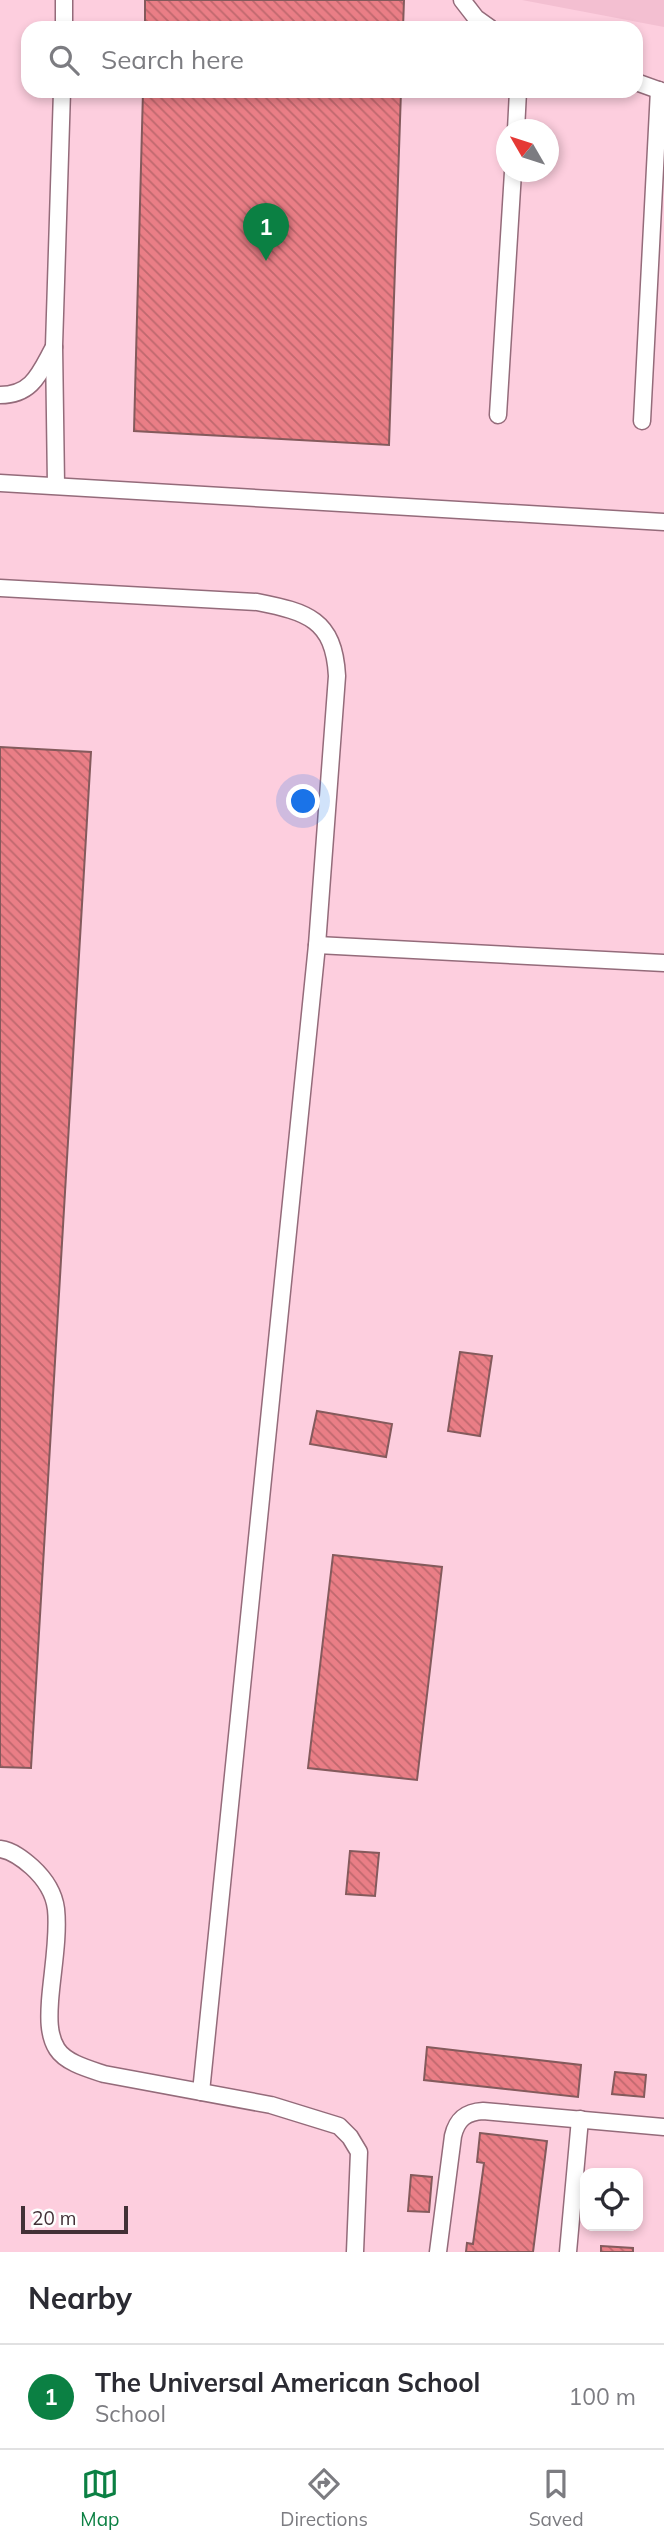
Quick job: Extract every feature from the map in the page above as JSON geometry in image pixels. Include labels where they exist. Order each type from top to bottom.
[{"type":"lane","points":[[64,0],[64,21]]},
{"type":"lane","points":[[462,0],[480,21]]},
{"type":"lane","points":[[642,421],[662,91],[643,84]]},
{"type":"lane","points":[[56,485],[54,346],[62,98]]},
{"type":"lane","points":[[517,119],[518,98]]},
{"type":"lane","points":[[498,415],[512,182]]},
{"type":"lane","points":[[0,395],[12,395],[30,387],[54,346]]},
{"type":"lane","points":[[0,483],[664,522]]},
{"type":"lane","points":[[0,588],[257,602],[288,608],[304,615],[328,634],[336,654],[337,676],[317,945],[201,2092]]},
{"type":"lane","points":[[317,945],[664,963]]},
{"type":"lane","points":[[0,1849],[24,1859],[40,1874],[50,1889],[56,1908],[49,2018],[57,2049],[82,2066],[104,2074],[271,2105],[340,2126],[359,2152],[355,2252]]},
{"type":"lane","points":[[438,2252],[453,2136],[456,2125],[472,2112],[664,2127]]},
{"type":"lane","points":[[568,2252],[580,2119]]},
{"type":"shaded area","points":[[522,0],[664,0],[664,27]]},
{"type":"building","points":[[145,0],[404,0],[403,21],[145,21]]},
{"type":"building","points":[[143,98],[401,98],[389,445],[134,431]]},
{"type":"building","points":[[0,747],[91,752],[31,1768],[0,1767]]},
{"type":"building","points":[[460,1352],[492,1356],[480,1436],[448,1431]]},
{"type":"building","points":[[317,1411],[392,1424],[386,1457],[310,1444]]},
{"type":"building","points":[[333,1555],[442,1567],[417,1780],[308,1768]]},
{"type":"building","points":[[350,1851],[379,1853],[375,1896],[346,1894]]},
{"type":"building","points":[[427,2047],[581,2065],[578,2097],[424,2080]]},
{"type":"building","points":[[615,2072],[646,2075],[644,2097],[612,2094]]},
{"type":"building","points":[[480,2133],[547,2141],[533,2252],[466,2252],[467,2243],[473,2244],[484,2163],[477,2162]]},
{"type":"building","points":[[411,2175],[432,2177],[429,2212],[408,2211]]},
{"type":"building","points":[[601,2246],[633,2248],[633,2252],[601,2252]]},
{"type":"place","name":"The Universal American School","points":[[266,261]]}]
